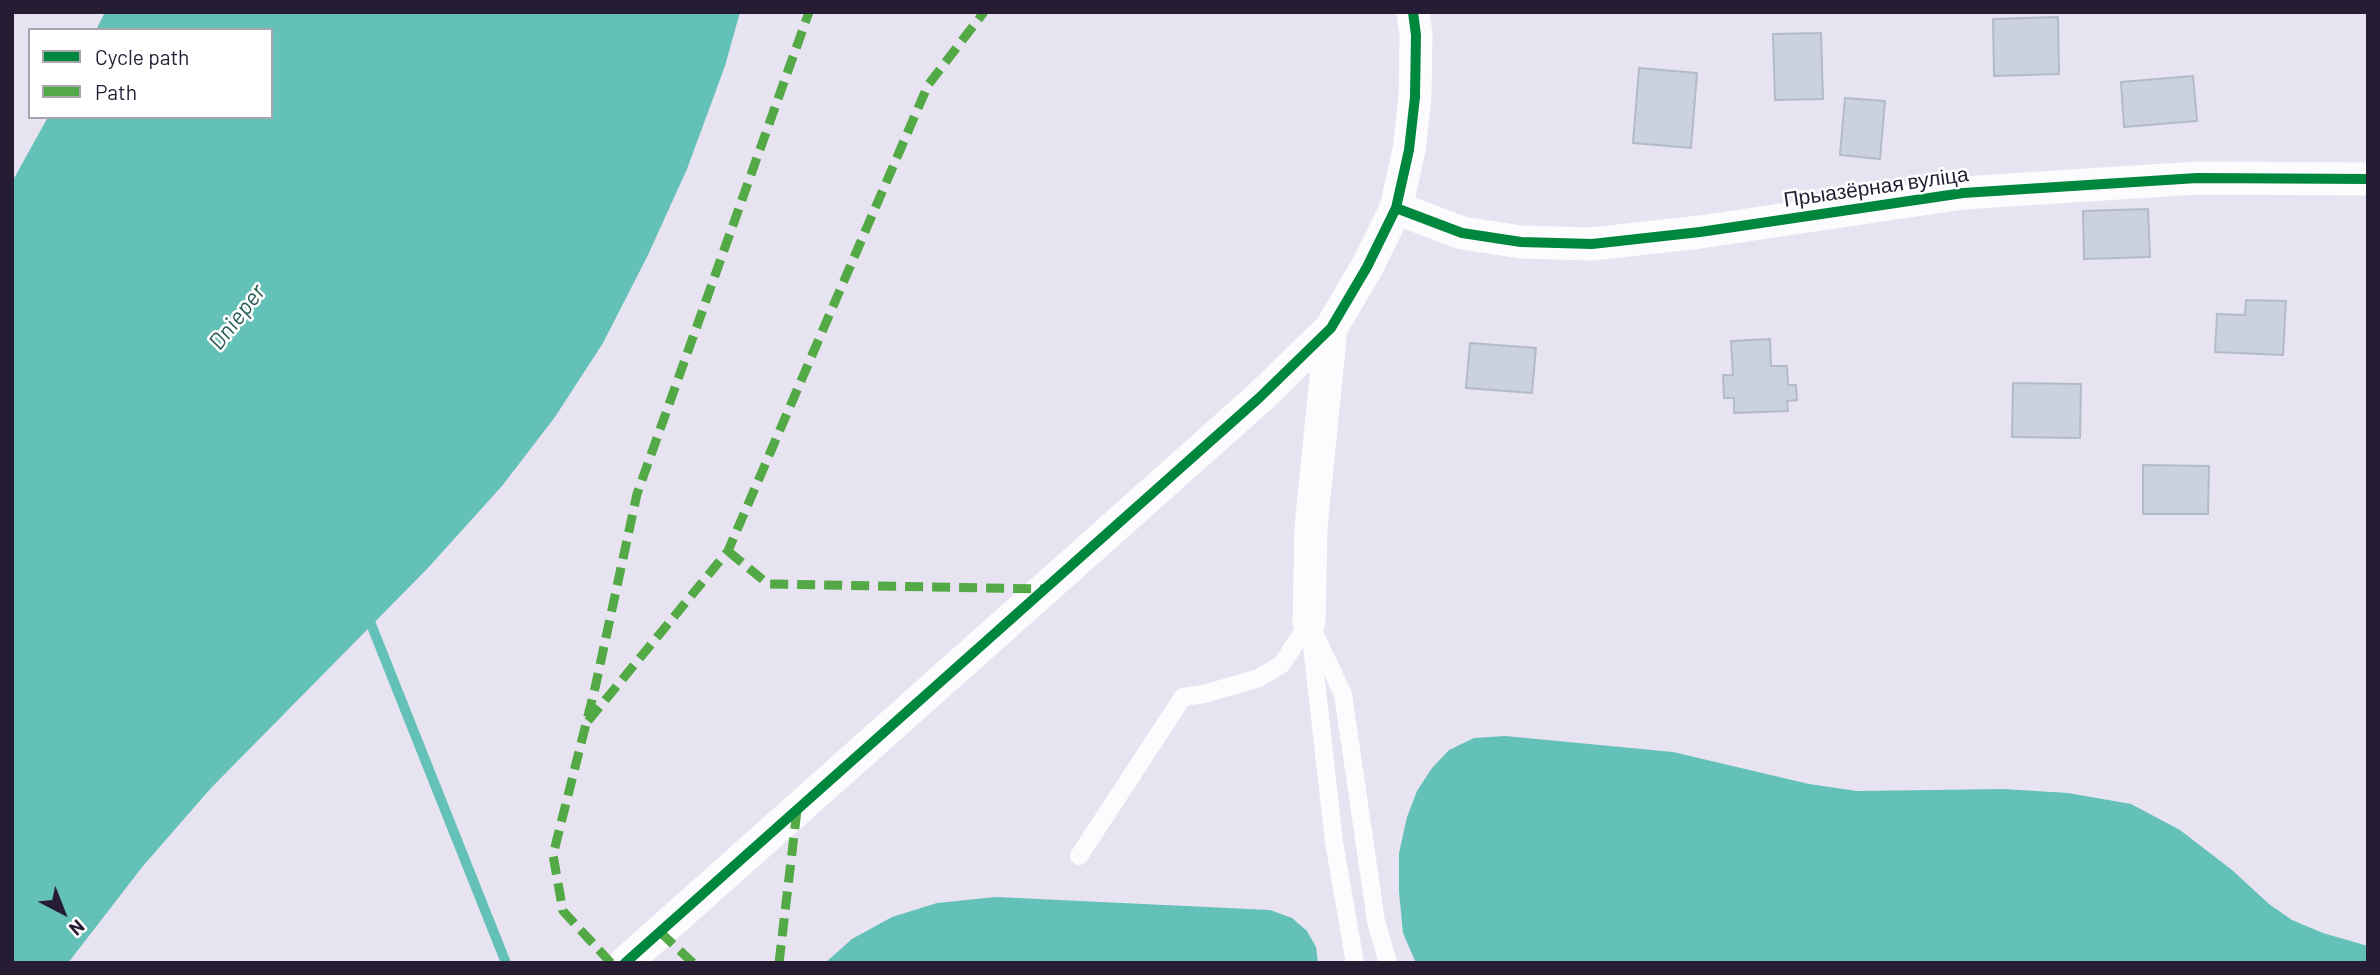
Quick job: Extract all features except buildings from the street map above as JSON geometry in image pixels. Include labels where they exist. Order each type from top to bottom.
[{"type":"street","points":[[625,963],[1259,397],[1331,328],[1367,267],[1396,208],[1409,150],[1415,97],[1416,35],[1413,12]]},
{"type":"street","name":"Прыазёрная вуліца","points":[[1396,208],[1462,233],[1521,242],[1592,244],[1700,232],[1964,193],[2197,178],[2368,179]]},
{"type":"street","points":[[1309,622],[1311,527],[1331,328]]},
{"type":"lane","points":[[1079,856],[1183,697],[1204,694],[1259,678],[1282,664],[1309,622]]},
{"type":"lane","points":[[1309,622],[1334,842],[1355,963]]},
{"type":"lane","points":[[1309,622],[1343,694],[1376,920],[1388,963]]},
{"type":"water","name":"Dnieper","points":[[105,12],[740,12],[725,66],[687,169],[648,255],[603,343],[555,417],[502,486],[427,569],[211,788],[143,866],[68,963],[12,963],[12,182],[47,119],[273,119],[273,28],[97,28]]},
{"type":"water","points":[[1505,736],[1673,752],[1809,784],[1857,791],[2004,789],[2068,793],[2131,804],[2180,830],[2292,920],[2323,933],[2368,946],[2368,963],[1416,963],[1403,933],[1399,853],[1407,817],[1417,791],[1432,768],[1449,750],[1474,738]]},
{"type":"water","points":[[996,897],[1270,910],[1292,918],[1307,931],[1316,947],[1318,962],[825,963],[852,939],[892,917],[937,903]]},
{"type":"waterway","points":[[367,614],[506,963]]},
{"type":"marked path","points":[[611,963],[563,911],[553,855],[595,688],[637,494],[809,12]]},
{"type":"marked path","points":[[588,721],[728,551],[928,85],[984,12]]},
{"type":"marked path","points":[[728,551],[768,584],[1044,589]]},
{"type":"marked path","points":[[779,963],[797,810]]},
{"type":"marked path","points":[[660,932],[693,963]]},
{"type":"cycle path","points":[[625,963],[1259,398],[1331,328],[1367,267],[1396,208],[1409,150],[1415,97],[1416,35],[1413,12]]},
{"type":"cycle path","points":[[1396,208],[1462,233],[1521,242],[1592,244],[1700,232],[1963,193],[2197,178],[2368,179]]}]
